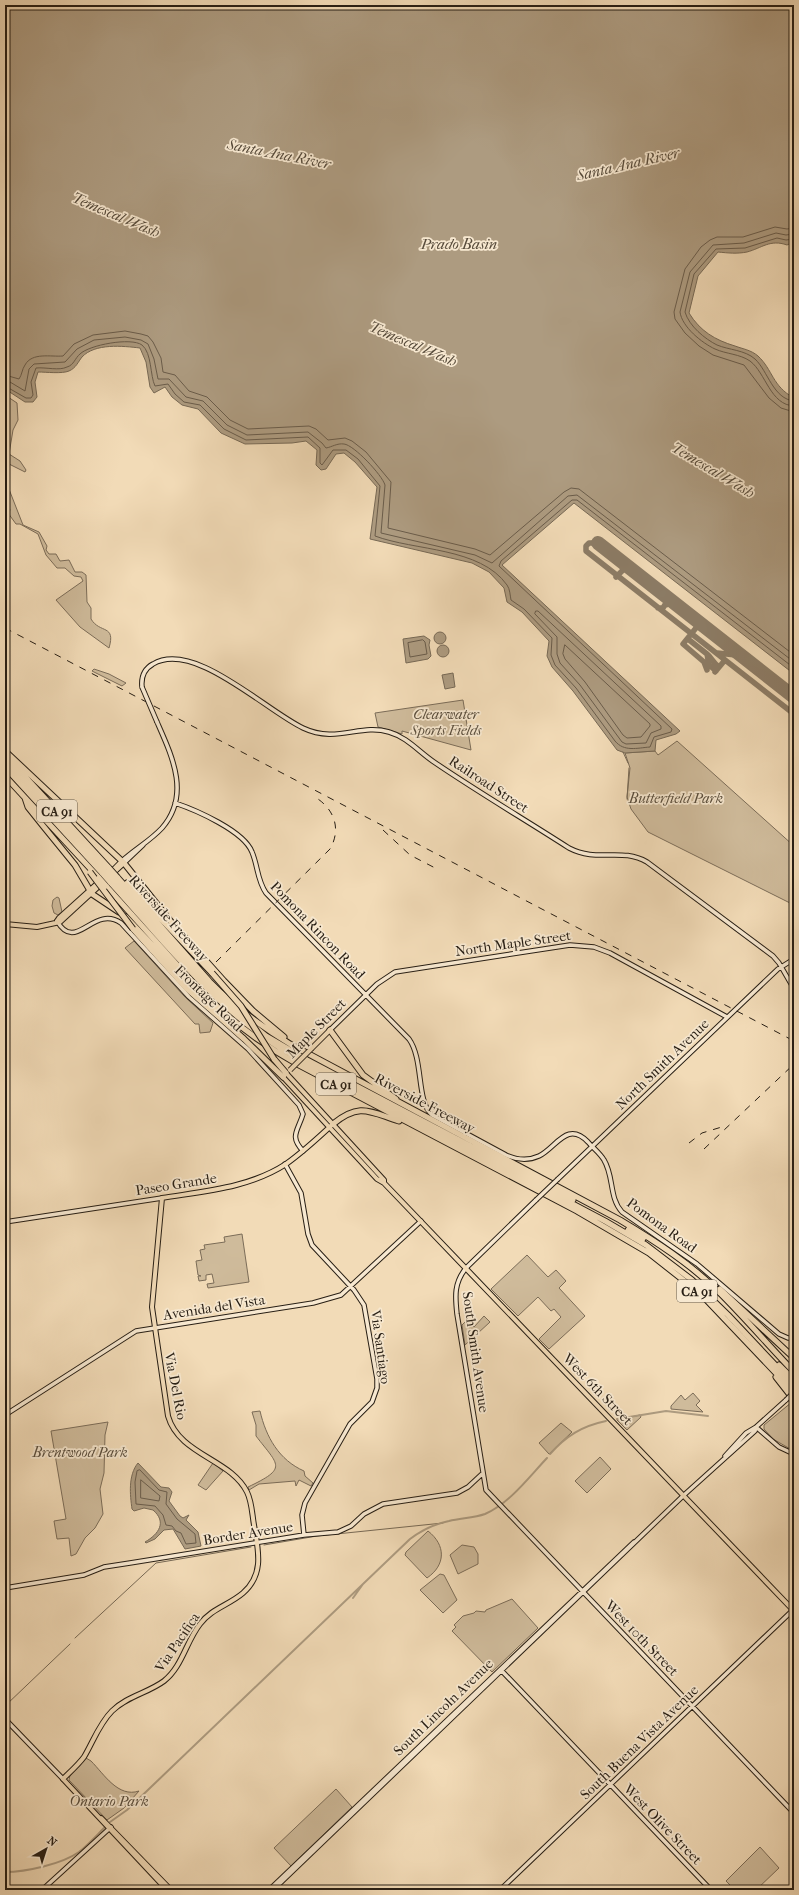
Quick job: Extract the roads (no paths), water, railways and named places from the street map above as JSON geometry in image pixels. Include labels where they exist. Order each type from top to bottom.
[{"type":"highway","points":[[5,751],[123,862],[172,923],[224,981],[253,1011],[290,1044]]},
{"type":"highway","name":"Riverside Freeway","points":[[5,754],[104,873]]},
{"type":"highway","points":[[5,762],[104,873]]},
{"type":"highway","points":[[5,767],[104,873],[113,880],[212,990],[266,1036],[307,1060],[603,1216],[650,1244],[706,1288],[794,1380]]},
{"type":"highway","name":"Riverside Freeway","points":[[5,776],[86,863],[113,880],[223,995],[247,1015],[290,1044],[620,1220],[685,1264],[720,1294],[794,1372]]},
{"type":"highway","points":[[25,798],[28,807],[75,864],[91,892],[126,917],[204,1000],[226,1018],[237,1023]]},
{"type":"highway","points":[[86,863],[90,872],[133,929],[186,988],[286,1074]]},
{"type":"highway","points":[[113,880],[126,882],[212,973],[241,1006],[274,1059],[286,1074]]},
{"type":"highway","points":[[113,880],[215,998],[267,1041],[606,1221],[646,1245],[704,1291],[794,1385]]},
{"type":"highway","name":"Riverside Freeway","points":[[113,880],[196,986],[237,1023],[278,1053],[577,1211],[649,1253],[701,1294],[794,1392]]},
{"type":"highway","points":[[330,1030],[363,1075],[404,1106]]},
{"type":"highway","points":[[333,1124],[345,1114],[362,1110],[375,1112],[410,1124]]},
{"type":"highway","points":[[685,1264],[714,1284],[738,1304],[794,1358]]},
{"type":"highway","points":[[774,1371],[776,1377],[794,1400]]},
{"type":"main road","name":"Railroad Street","points":[[175,803],[178,787],[177,774],[142,687],[143,676],[146,670],[154,663],[168,659],[194,661],[209,668],[289,720],[310,731],[337,735],[374,730],[397,735],[433,762],[569,848],[587,855],[622,854],[642,859],[772,955],[782,966],[794,989]]},
{"type":"main road","points":[[5,924],[37,927],[57,922],[59,918],[144,845],[165,824],[175,803]]},
{"type":"main road","name":"Pomona Rincon Road","points":[[175,803],[232,830],[243,838],[253,853],[258,880],[266,893],[366,995]]},
{"type":"main road","name":"Frontage Road","points":[[57,922],[62,930],[72,933],[78,932],[94,922],[105,918],[115,919],[121,923],[189,997],[248,1049],[299,1105],[303,1114],[294,1136],[297,1145],[303,1151]]},
{"type":"main road","name":"North Maple Street","points":[[366,995],[386,976],[400,970],[562,945],[579,945],[594,947],[610,953],[727,1017]]},
{"type":"main road","name":"North Smith Avenue","points":[[558,1179],[727,1017],[782,966],[794,959]]},
{"type":"main road","name":"Maple Street","points":[[286,1074],[366,995]]},
{"type":"main road","name":"Pomona Road","points":[[366,995],[412,1043],[417,1055],[425,1105],[432,1115],[506,1155],[518,1159],[538,1156],[561,1138],[570,1134],[584,1138],[604,1161],[616,1204],[622,1212],[697,1264],[779,1334],[788,1338],[794,1338]]},
{"type":"main road","name":"West 6th Street","points":[[286,1074],[384,1180],[384,1183]]},
{"type":"main road","name":"West 6th Street","points":[[286,1074],[328,1128],[377,1179],[384,1183],[421,1221],[794,1610]]},
{"type":"main road","name":"Paseo Grande","points":[[5,1222],[236,1185],[263,1176],[285,1164],[303,1151],[333,1124]]},
{"type":"main road","name":"Via Santiago","points":[[285,1164],[301,1193],[308,1234],[312,1245],[351,1287],[366,1309],[377,1388],[372,1402],[350,1424],[305,1503],[302,1515],[304,1535]]},
{"type":"main road","name":"South Smith Avenue","points":[[482,1474],[455,1295],[456,1283],[466,1268],[558,1179]]},
{"type":"main road","name":"Via Del Rio","points":[[162,1198],[152,1300],[154,1328],[167,1411],[171,1425],[185,1442],[234,1476],[242,1484],[250,1501],[257,1543]]},
{"type":"main road","name":"Avenida del Vista","points":[[5,1415],[129,1334],[136,1331],[330,1300],[341,1295],[421,1221]]},
{"type":"main road","name":"South Lincoln Avenue","points":[[269,1890],[724,1457],[746,1433],[756,1427],[794,1392]]},
{"type":"main road","points":[[756,1427],[778,1447],[794,1454]]},
{"type":"main road","name":"West 10th Street","points":[[482,1474],[486,1490],[794,1813]]},
{"type":"main road","name":"Border Avenue","points":[[5,1588],[84,1575],[104,1568],[304,1535],[338,1532],[345,1529],[364,1514],[383,1504],[457,1493],[468,1487],[482,1474]]},
{"type":"main road","name":"Via Pacifica","points":[[63,1779],[83,1758],[105,1719],[113,1710],[127,1699],[156,1687],[167,1678],[177,1666],[193,1634],[204,1619],[247,1589],[254,1578],[258,1565],[257,1543]]},
{"type":"main road","name":"South Buena Vista Avenue","points":[[500,1890],[794,1610]]},
{"type":"main road","name":"South Lincoln Avenue","points":[[273,1890],[501,1670]]},
{"type":"main road","name":"West Olive Street","points":[[501,1670],[711,1890]]},
{"type":"main road","points":[[5,1718],[95,1813],[171,1890]]},
{"type":"main road","points":[[42,1890],[110,1828]]},
{"type":"main road","points":[[110,1828],[167,1890]]},
{"type":"water","name":"Prado Basin","points":[[5,5],[794,5],[794,242],[787,245],[776,243],[766,245],[743,253],[718,252],[698,276],[689,313],[703,330],[715,338],[750,351],[758,356],[781,388],[794,398],[794,674],[574,503],[502,565],[680,731],[676,734],[656,740],[655,751],[625,753],[617,750],[573,691],[552,667],[547,656],[549,641],[522,612],[507,602],[504,588],[489,572],[472,563],[370,539],[377,487],[355,462],[344,453],[336,454],[326,469],[321,470],[316,465],[317,450],[306,441],[292,443],[245,444],[221,433],[198,409],[182,405],[172,397],[165,387],[154,393],[150,387],[146,362],[140,348],[118,346],[102,347],[94,349],[82,357],[75,367],[69,371],[58,373],[38,372],[35,382],[37,397],[33,402],[25,402],[5,389]]},
{"type":"water","points":[[438,632],[442,632],[446,638],[442,644],[438,644],[434,640],[434,636]]},
{"type":"water","points":[[424,636],[430,640],[429,645],[431,656],[428,659],[406,663],[403,639]]},
{"type":"water","points":[[441,645],[445,645],[449,651],[445,657],[441,657],[437,653],[437,649]]},
{"type":"water","points":[[453,673],[455,687],[445,689],[442,675]]},
{"type":"water","points":[[138,1463],[161,1487],[169,1488],[172,1492],[169,1501],[180,1516],[183,1518],[189,1515],[186,1520],[198,1532],[201,1546],[185,1549],[173,1529],[164,1530],[155,1539],[146,1543],[145,1542],[150,1539],[160,1528],[160,1519],[153,1510],[144,1508],[134,1511],[132,1509],[130,1491],[131,1479]]},
{"type":"waterway","points":[[623,752],[628,763]]},
{"type":"waterway","points":[[627,799],[629,768]]},
{"type":"waterway","points":[[617,1419],[666,1411],[708,1416]]},
{"type":"waterway","points":[[550,1454],[568,1437],[589,1426],[606,1421]]},
{"type":"waterway","points":[[110,1822],[127,1810],[410,1539],[424,1530],[438,1524],[485,1514],[494,1509],[519,1489],[547,1458]]},
{"type":"waterway","points":[[264,1545],[317,1536],[443,1523]]},
{"type":"waterway","points":[[75,1638],[156,1563],[251,1547]]},
{"type":"waterway","points":[[353,1598],[363,1584]]},
{"type":"waterway","points":[[5,1706],[70,1644]]},
{"type":"waterway","points":[[5,1872],[33,1869],[54,1864],[79,1852],[104,1828]]},
{"type":"railway","points":[[5,628],[794,1041]]},
{"type":"railway","points":[[216,962],[330,849],[336,828],[329,809],[318,799]]},
{"type":"railway","points":[[383,830],[410,855],[439,870]]},
{"type":"railway","points":[[704,1149],[794,1064]]},
{"type":"railway","points":[[689,1143],[702,1133],[725,1126]]},
{"type":"water label","name":"Santa Ana River","points":[[279,154]]},
{"type":"water label","name":"Santa Ana River","points":[[628,164]]},
{"type":"water label","name":"Temescal Wash","points":[[116,215]]},
{"type":"water label","name":"Temescal Wash","points":[[413,344]]},
{"type":"water label","name":"Temescal Wash","points":[[713,470]]},
{"type":"park label","name":"Clearwater Sports Fields","points":[[446,722]]},
{"type":"park label","name":"Butterfield Park","points":[[676,798]]},
{"type":"park label","name":"Brentwood Park","points":[[80,1452]]},
{"type":"park label","name":"Ontario Park","points":[[109,1801]]}]
